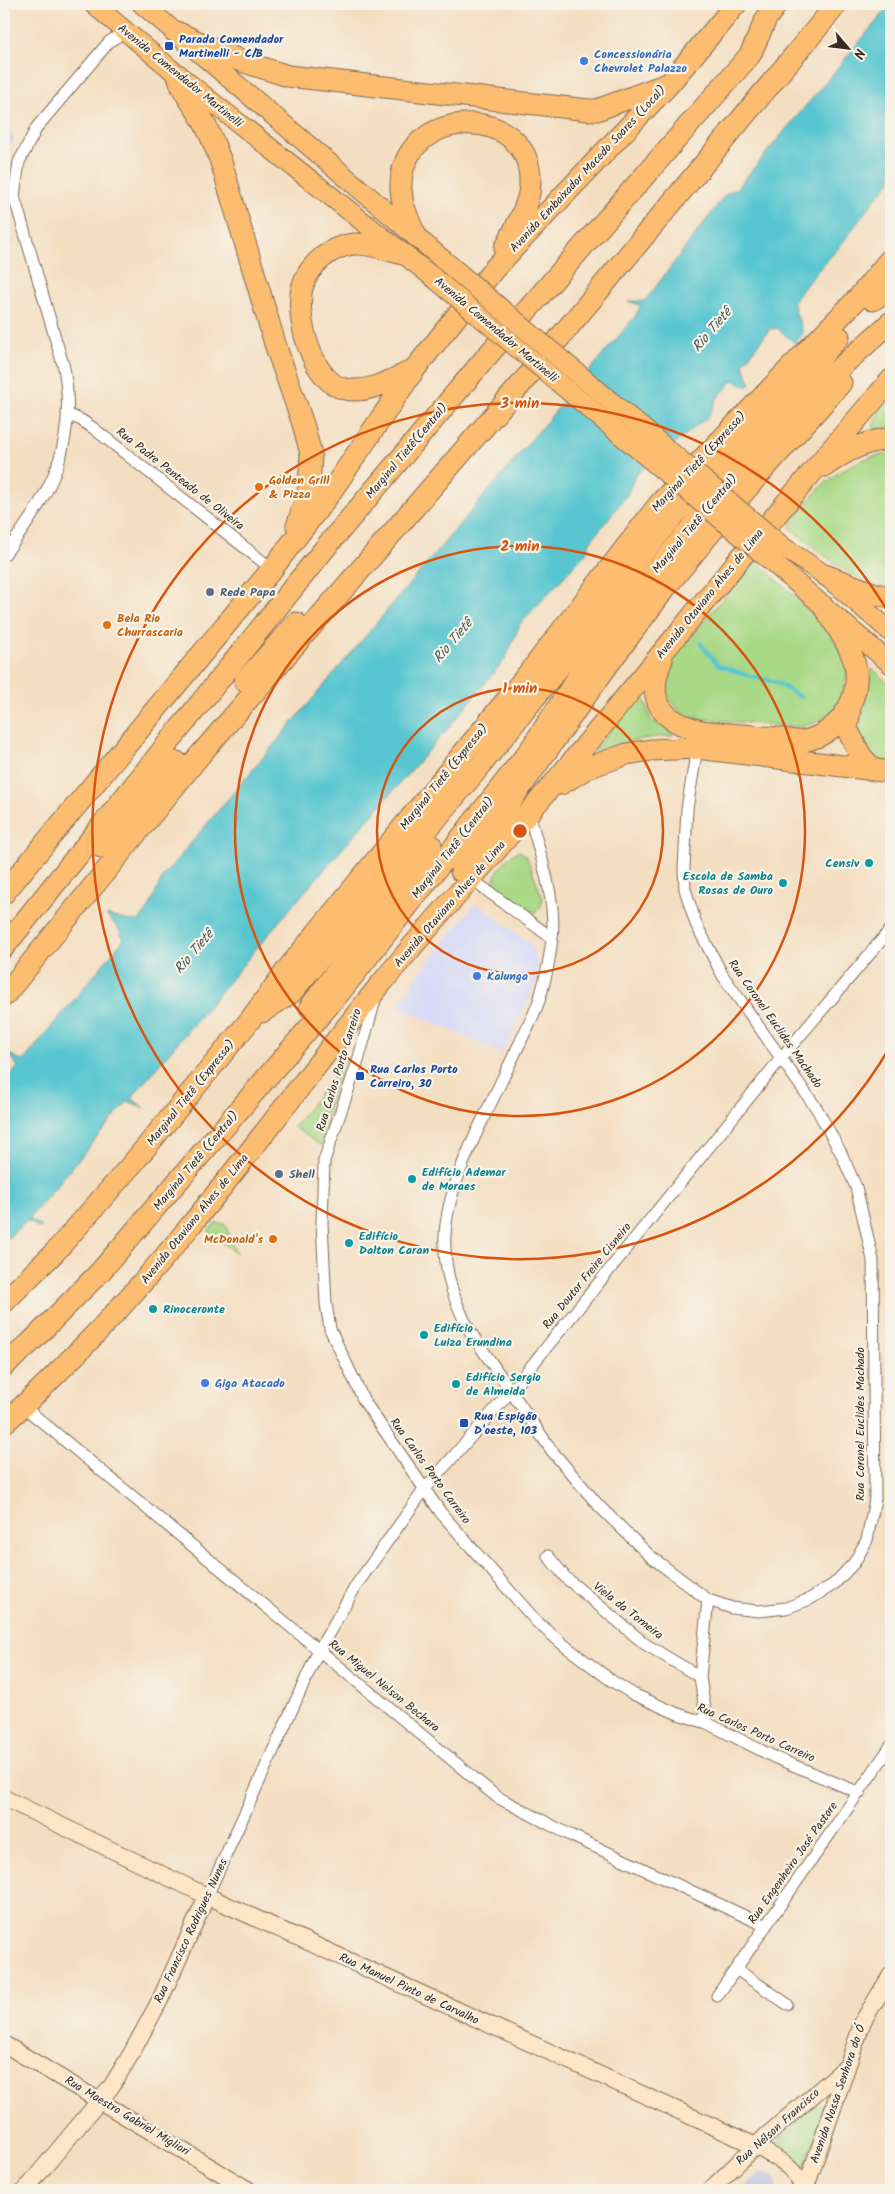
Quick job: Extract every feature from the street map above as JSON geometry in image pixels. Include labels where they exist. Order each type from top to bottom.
[{"type":"highway","name":"Avenida Embaixador Macedo Soares (Local)","points":[[290,545],[330,493],[414,370],[494,269],[668,84],[736,4]]},
{"type":"highway","points":[[750,55],[766,19],[777,4]]},
{"type":"highway","points":[[750,55],[794,4]]},
{"type":"highway","points":[[4,996],[200,755],[522,383],[836,4]]},
{"type":"highway","points":[[174,31],[241,61],[288,76],[531,104],[597,110],[668,84]]},
{"type":"highway","name":"Marginal Tietê(Central)","points":[[326,547],[488,355],[750,55]]},
{"type":"highway","points":[[4,893],[272,569],[290,545],[306,504],[309,490],[311,454],[303,424],[276,347],[222,165],[201,116],[180,84],[178,75]]},
{"type":"highway","points":[[416,236],[407,216],[401,187],[408,159],[416,146],[432,132],[448,125],[472,124],[494,128],[510,136],[519,145],[527,160],[531,185],[522,213],[494,269]]},
{"type":"highway","points":[[403,254],[370,245],[342,246],[324,255],[311,270],[302,286],[300,302],[302,325],[310,351],[320,370],[331,383],[344,389],[375,387],[414,370]]},
{"type":"highway","name":"Marginal Tietê (Expressa)","points":[[4,1302],[55,1252],[133,1163],[536,664],[660,503],[759,398],[860,297],[891,258]]},
{"type":"highway","points":[[873,300],[891,278]]},
{"type":"highway","points":[[873,300],[891,288]]},
{"type":"highway","name":"Marginal Tietê (Central)","points":[[250,1020],[291,993],[481,765],[562,663],[633,565],[676,513],[873,300]]},
{"type":"highway","points":[[452,900],[460,873],[610,662],[666,587],[749,486],[891,324]]},
{"type":"highway","name":"Marginal Tietê (Central)","points":[[4,1366],[100,1272],[341,991],[530,750],[612,626],[694,524],[774,431],[814,391],[891,324]]},
{"type":"highway","name":"Avenida Otaviano Alves de Lima","points":[[4,1423],[24,1407],[115,1314],[158,1266],[377,989],[546,793],[781,507],[891,380]]},
{"type":"highway","points":[[781,507],[801,486],[834,460],[853,449],[874,441],[891,439]]},
{"type":"highway","points":[[24,922],[58,895],[360,552],[399,526]]},
{"type":"highway","points":[[103,774],[143,744],[303,560],[326,547]]},
{"type":"highway","points":[[4,947],[326,547]]},
{"type":"highway","points":[[826,575],[878,595],[891,597]]},
{"type":"highway","points":[[823,606],[846,642],[856,670],[847,730],[861,756],[882,770]]},
{"type":"highway","points":[[668,646],[656,678],[655,695],[660,709],[667,716],[686,727],[701,731],[803,741],[830,729],[850,708]]},
{"type":"highway","points":[[546,793],[587,768],[608,760],[651,750],[697,748],[882,770]]},
{"type":"highway","points":[[259,1086],[261,1071],[396,893],[467,795],[481,765]]},
{"type":"main road","name":"Avenida Comendador Martinelli","points":[[93,4],[178,75],[434,278],[891,664]]},
{"type":"main road","name":"Avenida Comendador Martinelli","points":[[142,4],[783,547],[826,575],[891,632]]},
{"type":"main road","name":"Rua Manuel Pinto de Carvalho","points":[[4,1798],[206,1896],[756,2146],[793,2170],[800,2179],[804,2190]]},
{"type":"main road","name":"Rua Francisco Rodrigues Nunes","points":[[25,2190],[100,2100],[131,2054],[160,2000],[206,1896]]},
{"type":"main road","name":"Avenida Nossa Senhora do Ó","points":[[804,2190],[863,2021],[891,1975]]},
{"type":"main road","name":"Rua Maestro Gabriel Migliori","points":[[4,2044],[249,2190]]},
{"type":"main road","name":"Rua Nélson Francisco","points":[[710,2190],[756,2146],[848,2066]]},
{"type":"street","points":[[4,555],[42,500],[57,471],[65,441],[69,415],[69,393],[64,368],[14,196],[19,162],[36,127],[110,42],[125,30]]},
{"type":"street","name":"Rua Padre Penteado de Oliveira","points":[[69,415],[93,428],[272,569]]},
{"type":"street","name":"Rua Coronel Euclides Machado","points":[[529,813],[553,910],[552,938],[541,995],[464,1160],[450,1195],[444,1253],[450,1284],[460,1314],[552,1451],[599,1506],[650,1556],[708,1600],[732,1608],[758,1611],[786,1608],[810,1599],[834,1584],[854,1563],[867,1540],[875,1499],[873,1260],[856,1187],[841,1153],[817,1109],[723,976],[696,924],[686,889],[684,869],[687,809],[697,748]]},
{"type":"street","points":[[471,879],[552,938]]},
{"type":"street","name":"Rua Doutor Freire Cisneiro","points":[[319,1650],[357,1584],[424,1490],[510,1391],[782,1057],[891,929]]},
{"type":"street","name":"Rua Carlos Porto Carreiro","points":[[377,989],[358,1061],[324,1161],[322,1223],[326,1304],[330,1329],[364,1401],[441,1513],[537,1622],[564,1646],[633,1694],[678,1714],[707,1723],[776,1758],[860,1793]]},
{"type":"street","name":"Rua Miguel Nelson Bechara","points":[[24,1407],[497,1797],[570,1835],[766,1926]]},
{"type":"street","name":"Viela da Torneira","points":[[548,1556],[566,1578],[645,1644],[700,1677]]},
{"type":"street","points":[[707,1723],[700,1677],[708,1600]]},
{"type":"street","name":"Rua Francisco Rodrigues Nunes","points":[[206,1896],[319,1650]]},
{"type":"street","name":"Rua Engenheiro José Pastore","points":[[717,1996],[891,1746]]},
{"type":"street","points":[[736,1969],[787,2004]]},
{"type":"shaded area","points":[[4,128],[14,137],[4,174]]},
{"type":"shaded area","points":[[4,210],[13,243],[4,242]]},
{"type":"shaded area","name":"Kalunga","points":[[477,904],[531,944],[537,961],[537,979],[533,990],[502,1053],[399,1007],[419,973],[474,905]]},
{"type":"shaded area","points":[[760,2173],[774,2175],[777,2181],[777,2190],[741,2190]]},
{"type":"green space","points":[[891,398],[891,428],[876,429],[873,427],[876,419]]},
{"type":"green space","points":[[891,454],[891,588],[878,586],[851,574],[812,546],[790,528],[790,525],[810,499],[833,477],[860,461],[875,456]]},
{"type":"green space","points":[[755,560],[824,623],[845,661],[847,675],[842,694],[832,713],[812,724],[798,727],[693,718],[682,714],[670,699],[664,685],[664,676],[673,658]]},
{"type":"green space","points":[[873,669],[891,686],[891,762],[876,760],[859,744],[860,725],[871,670]]},
{"type":"green space","points":[[643,693],[651,721],[673,731],[672,736],[633,741],[614,746],[596,754],[594,752],[596,748],[640,694]]},
{"type":"green space","points":[[519,851],[526,855],[543,899],[541,906],[536,912],[527,910],[493,883],[496,874],[503,864]]},
{"type":"green space","points":[[345,1060],[332,1094],[321,1146],[294,1127]]},
{"type":"green space","points":[[215,1223],[226,1226],[236,1253],[208,1231]]},
{"type":"green space","points":[[815,2105],[823,2105],[826,2108],[803,2171],[789,2154],[772,2146]]},
{"type":"water","name":"Rio Tietê","points":[[891,4],[891,181],[793,303],[803,333],[795,343],[777,328],[770,329],[743,364],[751,384],[748,387],[733,380],[716,400],[709,416],[636,474],[627,495],[590,542],[586,553],[520,624],[506,658],[449,727],[288,911],[133,1096],[133,1099],[144,1108],[128,1101],[31,1216],[30,1219],[42,1227],[38,1228],[28,1221],[25,1222],[4,1242],[4,1082],[18,1067],[8,1053],[22,1061],[25,1059],[124,939],[118,928],[106,915],[130,921],[139,921],[149,908],[163,876],[634,318],[641,306],[628,301],[645,301],[725,195],[737,188]]},
{"type":"waterway","points":[[700,643],[718,665],[746,675],[776,682],[800,697]]},
{"type":"place","name":"Parada Comendador Martinelli - C/B","points":[[169,46]]},
{"type":"place","name":"Concessionária Chevrolet Palazzo","points":[[584,61]]},
{"type":"place","name":"Golden Grill & Pizza","points":[[259,487]]},
{"type":"place","name":"Rede Papa","points":[[210,592]]},
{"type":"place","name":"Bela Rio Churrascaria","points":[[107,625]]},
{"type":"place","name":"Censiv","points":[[869,863]]},
{"type":"place","name":"Escola de Samba Rosas de Ouro","points":[[783,883]]},
{"type":"place","name":"Kalunga","points":[[477,976]]},
{"type":"place","name":"Rua Carlos Porto Carreiro, 30","points":[[360,1076]]},
{"type":"place","name":"Shell","points":[[279,1174]]},
{"type":"place","name":"Edifício Ademar de Moraes","points":[[412,1179]]},
{"type":"place","name":"McDonald's","points":[[273,1239]]},
{"type":"place","name":"Edifício Dalton Caran","points":[[349,1243]]},
{"type":"place","name":"Rinoceronte","points":[[153,1309]]},
{"type":"place","name":"Edifício Luiza Erundina","points":[[424,1335]]},
{"type":"place","name":"Giga Atacado","points":[[205,1383]]},
{"type":"place","name":"Edifício Sergio de Almeida","points":[[456,1384]]},
{"type":"place","name":"Rua Espigão D'oeste, 103","points":[[464,1423]]}]
